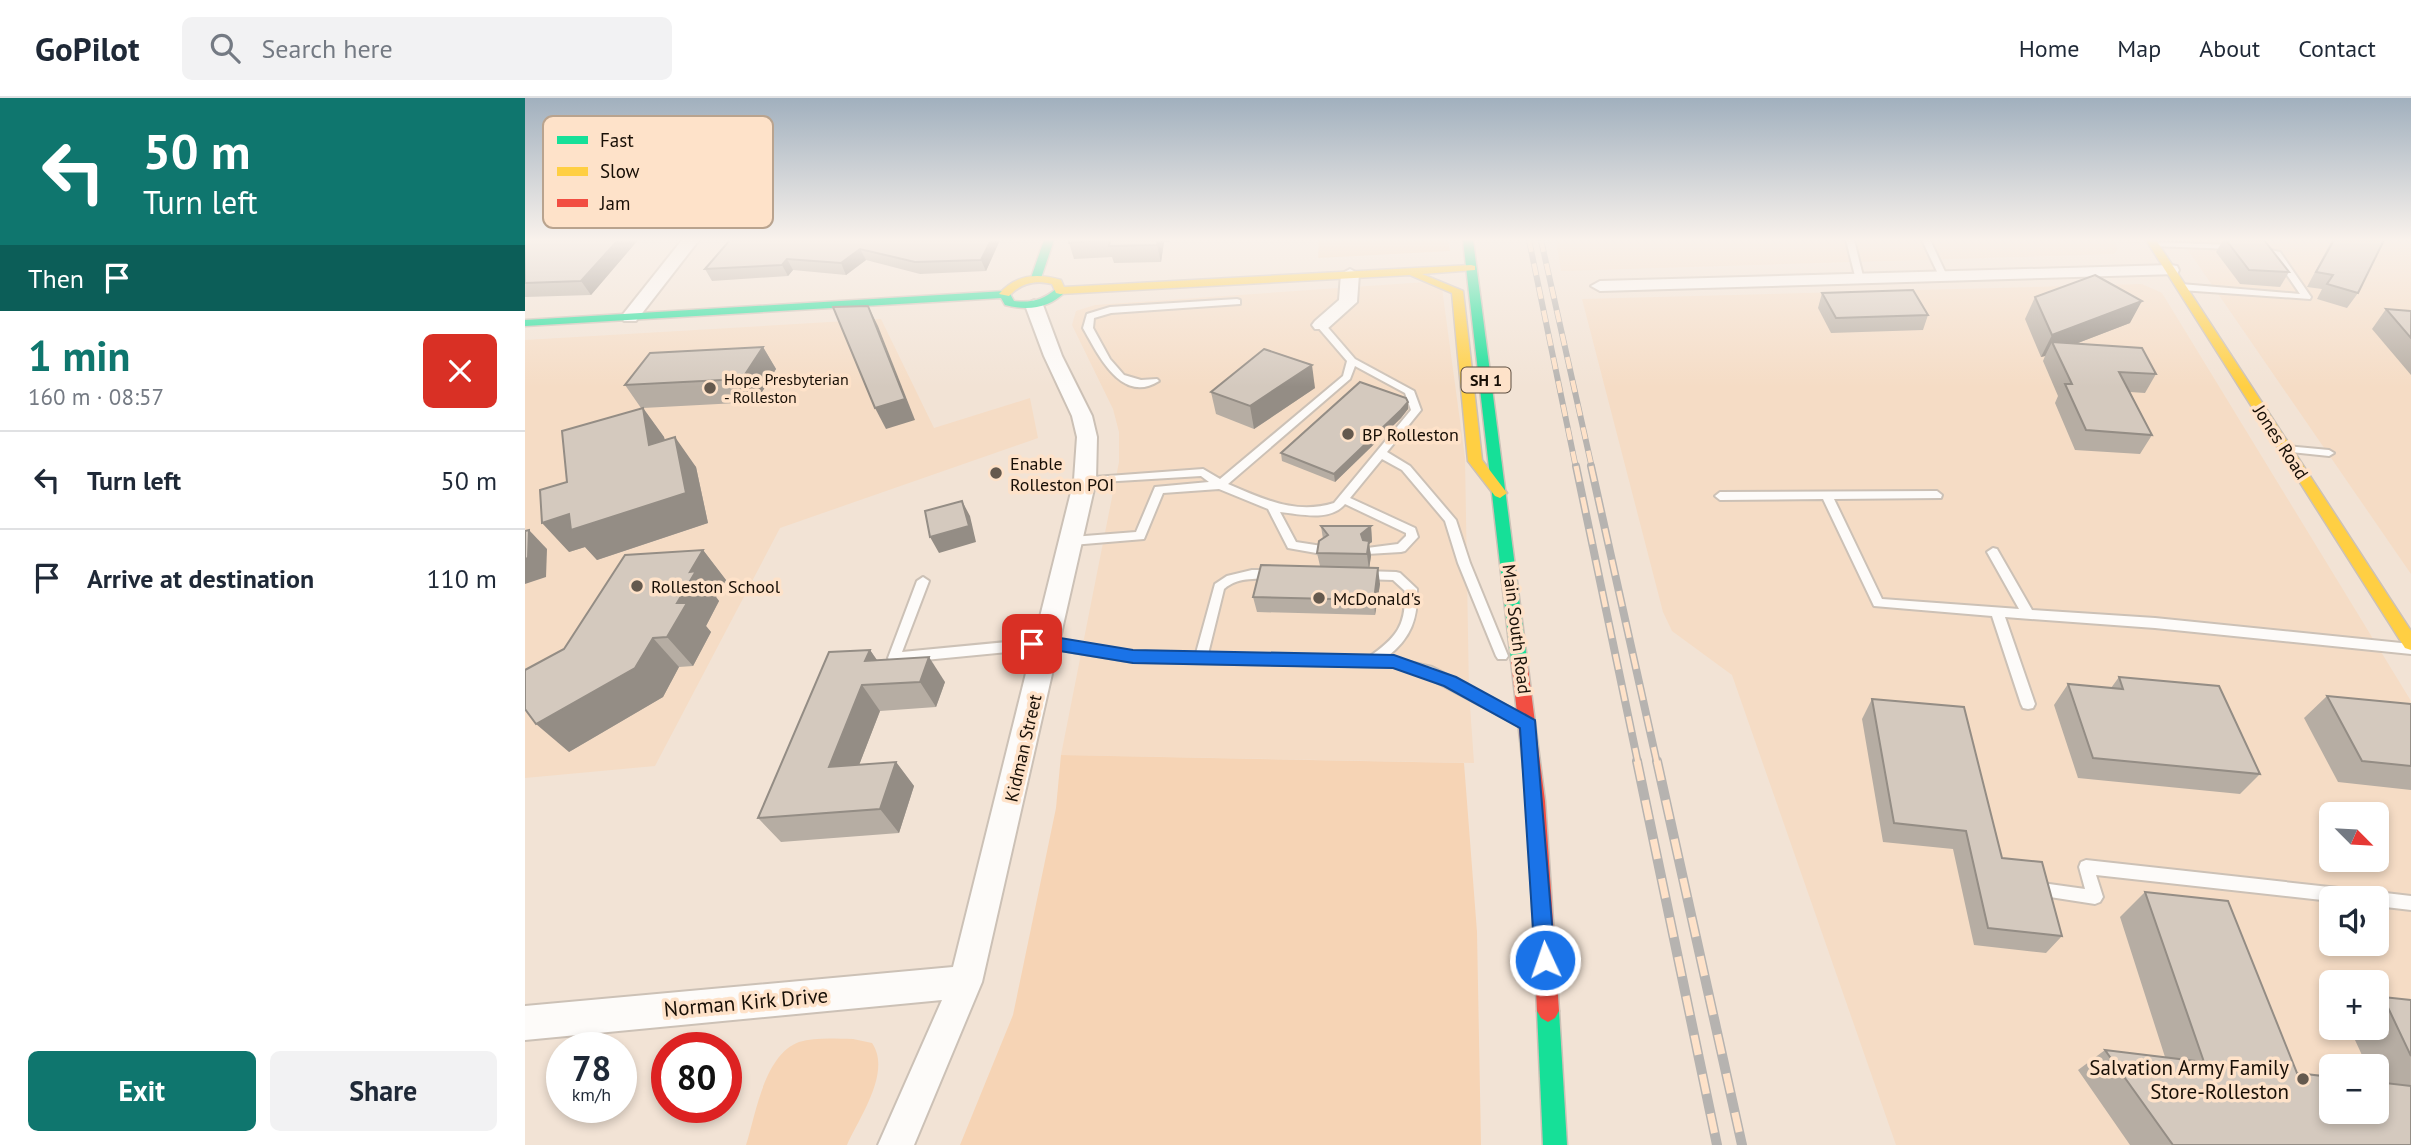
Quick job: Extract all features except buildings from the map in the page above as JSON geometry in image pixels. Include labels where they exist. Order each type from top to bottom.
[{"type":"main road","points":[[525,323],[1005,294],[1009,289]]},
{"type":"main road","points":[[1005,294],[1009,303],[1034,305],[1051,300],[1060,291],[1097,289]]},
{"type":"main road","points":[[1453,289],[1457,291],[1475,461],[1500,493]]},
{"type":"main road","name":"Main South Road","points":[[1474,289],[1529,725],[1537,815],[1555,1145]]},
{"type":"main road","name":"Jones Road","points":[[2182,289],[2411,646]]},
{"type":"street","points":[[630,317],[652,289]]},
{"type":"street","points":[[1321,325],[1349,302],[1349,289]]},
{"type":"street","name":"Kidman Street","points":[[896,1145],[966,982],[1072,541],[1084,480],[1087,437],[1082,416],[1053,356],[1034,305]]},
{"type":"street","name":"Norman Kirk Drive","points":[[525,1023],[966,982]]},
{"type":"lane","points":[[2204,289],[2307,297],[2301,289]]},
{"type":"lane","points":[[1154,382],[1136,385],[1117,376],[1088,328],[1090,316],[1110,310],[1237,302]]},
{"type":"lane","points":[[1084,480],[1203,472],[1220,485],[1272,507],[1318,512],[1338,506],[1416,410],[1409,391],[1352,361],[1321,325]]},
{"type":"lane","points":[[1072,541],[1140,536],[1159,490],[1220,485],[1347,377],[1352,361]]},
{"type":"lane","points":[[2285,449],[2329,453]]},
{"type":"lane","points":[[1382,454],[1406,468],[1450,520],[1464,563],[1529,725]]},
{"type":"lane","points":[[1827,495],[1878,603],[2411,646]]},
{"type":"lane","points":[[1720,496],[1937,495]]},
{"type":"lane","points":[[1343,499],[1411,531],[1412,537],[1401,548],[1371,551]]},
{"type":"lane","points":[[1272,507],[1292,545],[1322,551]]},
{"type":"lane","points":[[1993,552],[2028,613]]},
{"type":"lane","points":[[1201,657],[1219,587],[1224,582],[1255,573],[1293,574]]},
{"type":"lane","points":[[1345,575],[1396,576],[1411,589],[1409,627],[1392,648],[1374,660]]},
{"type":"lane","points":[[923,581],[894,658],[1048,643],[1133,657],[1394,662],[1427,671],[1529,725]]},
{"type":"lane","points":[[1997,611],[2028,704]]},
{"type":"lane","points":[[2042,890],[2095,897],[2086,867],[2319,893]]},
{"type":"lane","points":[[2389,900],[2411,903]]},
{"type":"shaded area","points":[[1328,289],[1442,289],[1465,458],[1469,692],[1474,763],[1061,755],[1119,462],[1119,432],[1113,409],[1072,325],[1076,311],[1095,305]]},
{"type":"shaded area","points":[[1961,289],[2153,289],[2162,293],[2411,701],[2411,1145],[1896,1145],[1732,675],[1672,631],[1663,612],[1582,299]]},
{"type":"shaded area","points":[[2215,289],[2411,289],[2411,574]]},
{"type":"shaded area","name":"Rolleston School","points":[[881,319],[934,428],[1030,398],[1038,438],[780,528],[655,766],[525,778],[525,340]]},
{"type":"shaded area","points":[[1061,755],[1464,763],[1477,932],[1481,1145],[960,1145],[1013,1015],[1056,808]]},
{"type":"shaded area","points":[[812,1039],[853,1039],[872,1043],[878,1067],[871,1095],[847,1145],[746,1145],[769,1072],[787,1049]]},
{"type":"railway","points":[[1539,289],[1576,468]]},
{"type":"railway","points":[[1552,289],[1592,468]]},
{"type":"railway","points":[[1576,466],[1638,763]]},
{"type":"railway","points":[[1591,466],[1657,763]]},
{"type":"railway","points":[[1637,761],[1717,1145]]},
{"type":"railway","points":[[1657,761],[1742,1145]]},
{"type":"traffic: fast","points":[[1474,289],[1519,660]]},
{"type":"traffic: fast","points":[[1005,294],[1009,303],[1030,305],[1043,302],[1060,291]]},
{"type":"traffic: fast","points":[[525,323],[1005,294]]},
{"type":"traffic: fast","points":[[1548,1011],[1555,1145]]},
{"type":"traffic: slow","points":[[1005,294],[1010,289]]},
{"type":"traffic: slow","points":[[1060,291],[1098,289]]},
{"type":"traffic: slow","points":[[1451,289],[1457,291],[1475,461],[1500,493]]},
{"type":"traffic: slow","points":[[2182,289],[2411,644]]},
{"type":"traffic: jam","points":[[1519,660],[1536,801],[1548,1011]]},
{"type":"place","name":"Hope Presbyterian - Rolleston","points":[[710,388]]},
{"type":"place","name":"BP Rolleston","points":[[1348,434]]},
{"type":"place","name":"Enable Rolleston POI","points":[[996,473]]},
{"type":"place","name":"Rolleston School","points":[[637,586]]},
{"type":"place","name":"McDonald's","points":[[1319,598]]},
{"type":"place","name":"Salvation Army Family Store-Rolleston","points":[[2303,1079]]},
{"type":"route","points":[[1032,644],[1048,643],[1133,657],[1394,662],[1427,671],[1529,725],[1545,960]]}]
